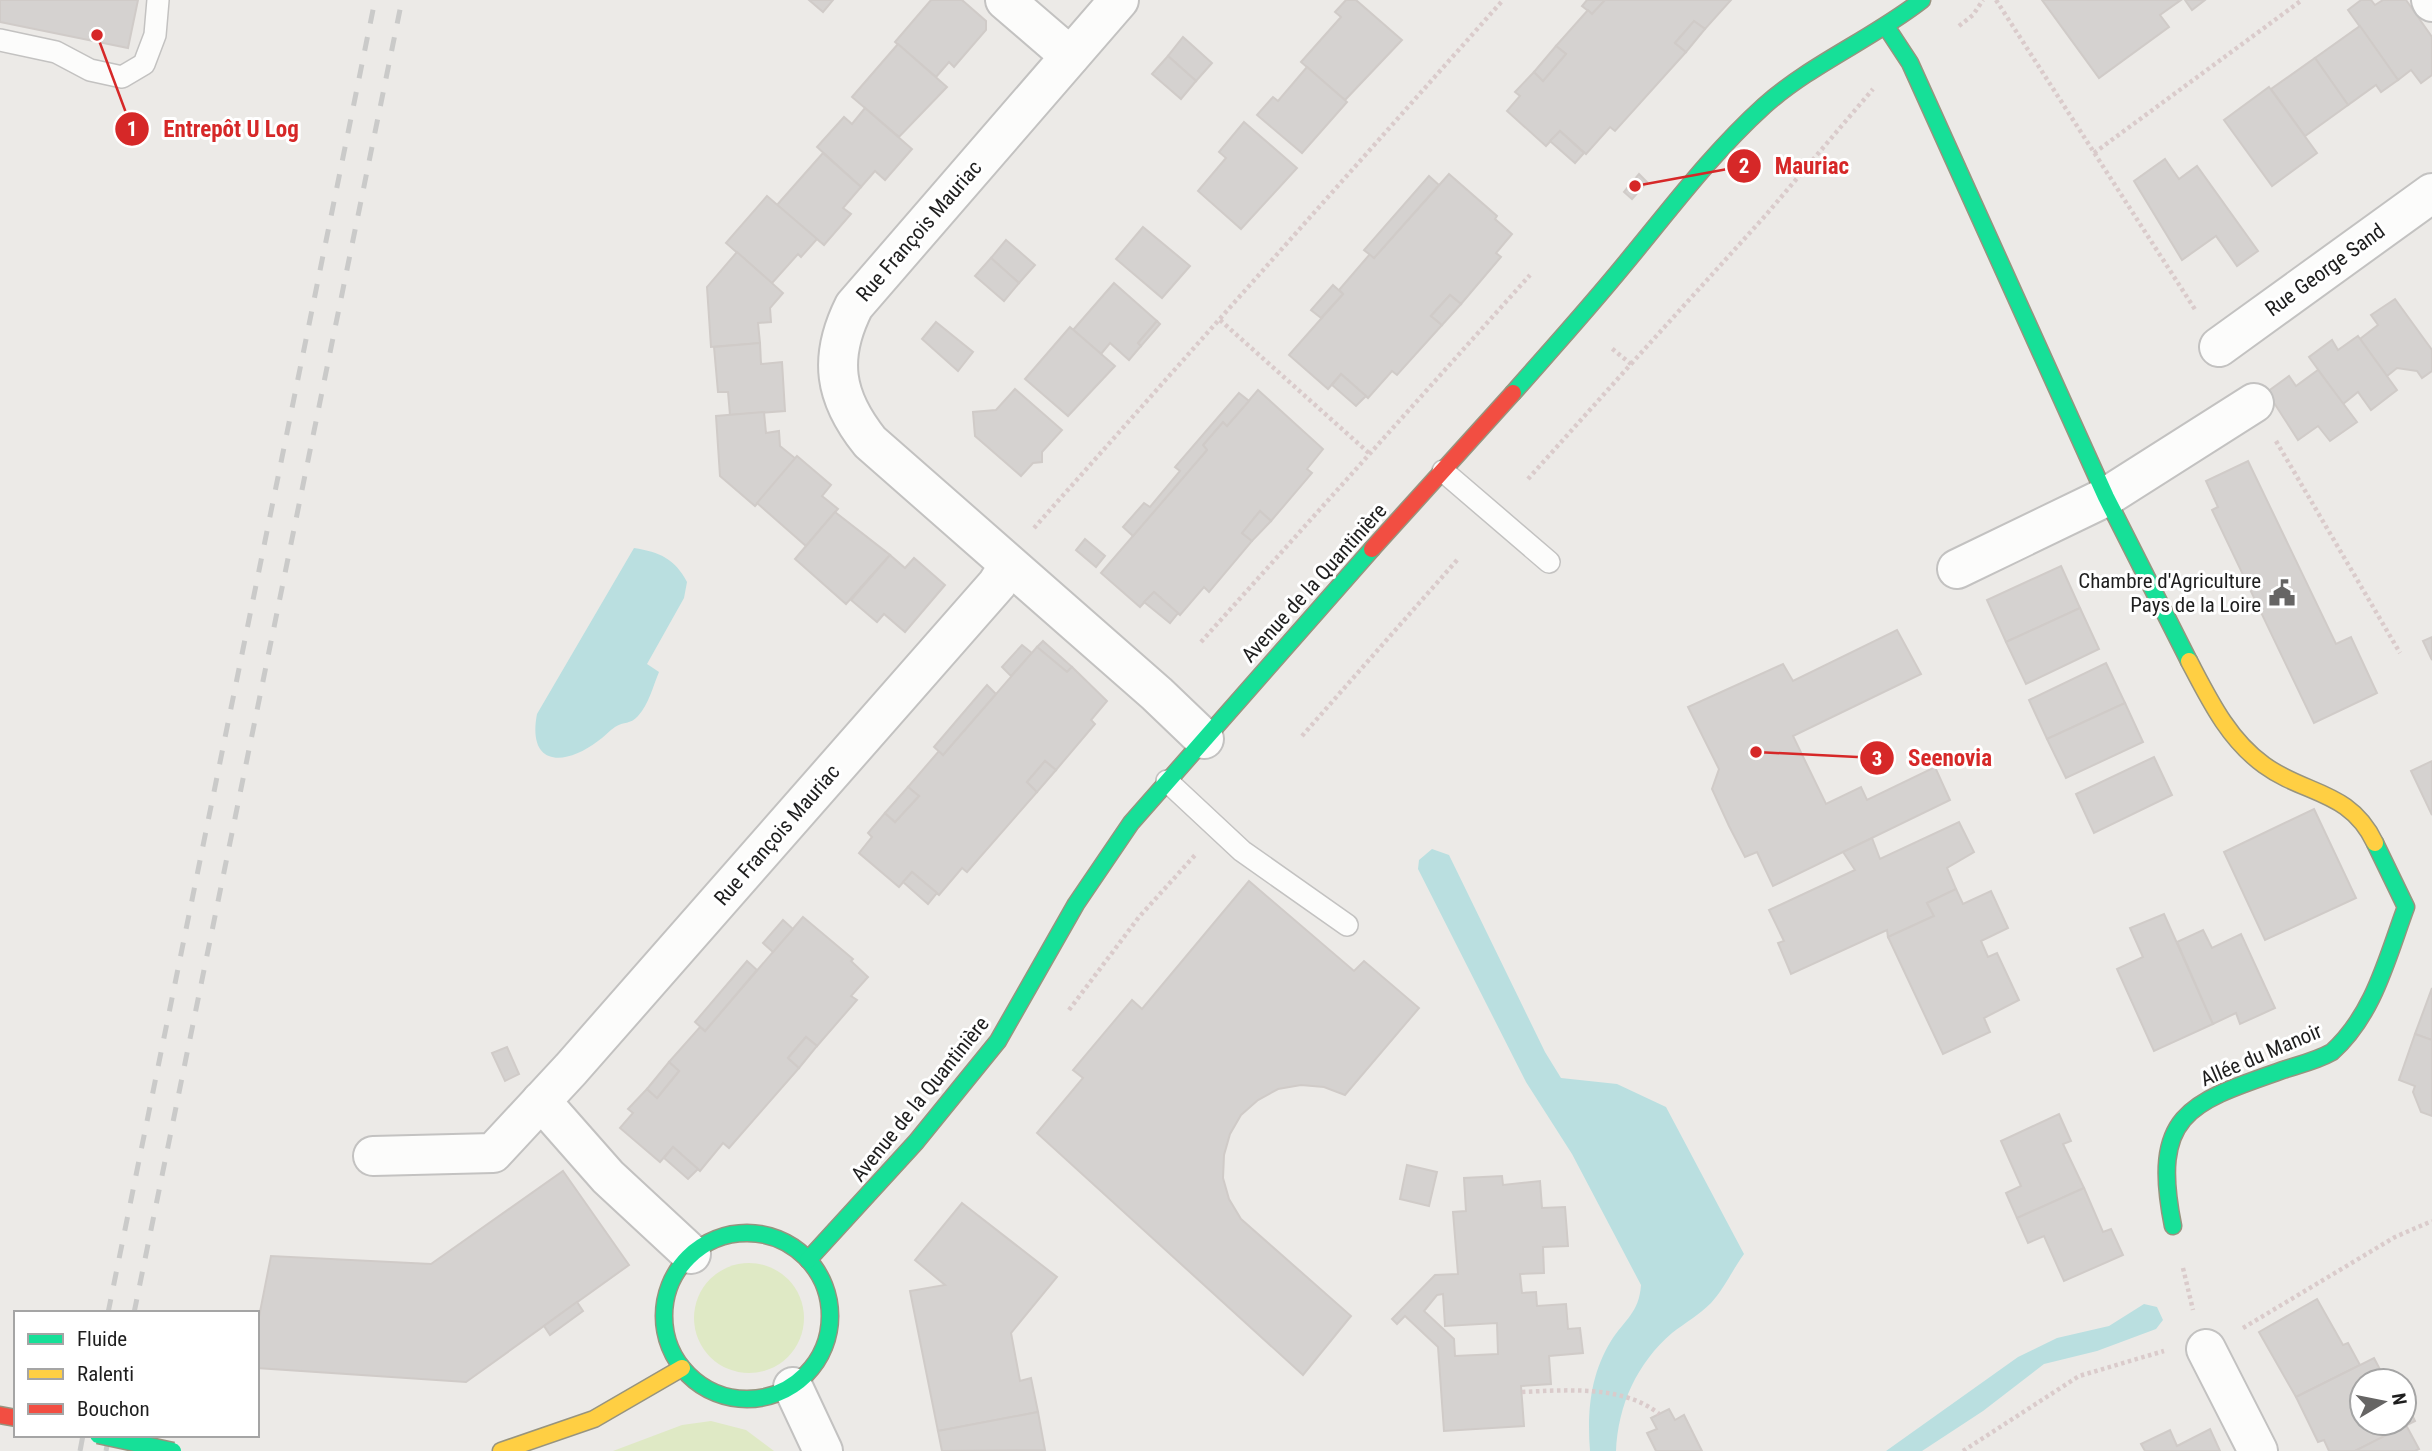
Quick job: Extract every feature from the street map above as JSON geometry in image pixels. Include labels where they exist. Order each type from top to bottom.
[{"type":"street","points":[[1005,0],[1070,57]]},
{"type":"street","name":"Rue François Mauriac","points":[[1119,0],[854,306],[843,328],[838,352],[838,377],[844,401],[870,442],[1019,549],[1157,694],[1204,739]]},
{"type":"street","name":"Avenue de la Quantinière","points":[[808,1260],[916,1142],[998,1041],[1076,904],[1131,823],[1578,320],[1691,184],[1788,84],[1887,28],[1922,0]]},
{"type":"street","points":[[1887,28],[1910,64],[2106,497]]},
{"type":"street","name":"Rue George Sand","points":[[2219,347],[2432,192]]},
{"type":"street","points":[[1957,569],[2106,497],[2254,403]]},
{"type":"street","name":"Allée du Manoir","points":[[2106,497],[2214,710],[2228,732],[2266,767],[2351,808],[2369,830],[2406,907],[2359,1025],[2331,1053],[2202,1101],[2184,1118],[2171,1139],[2165,1162],[2164,1184],[2173,1226]]},
{"type":"street","name":"Rue François Mauriac","points":[[373,1156],[493,1153],[997,584],[1019,549]]},
{"type":"street","points":[[541,1101],[608,1177],[691,1254]]},
{"type":"street","points":[[756,1234],[779,1240],[808,1260],[817,1271],[828,1298],[830,1327],[821,1355],[793,1387],[758,1399],[733,1399],[710,1391],[682,1368],[666,1334],[664,1309],[675,1274],[691,1254],[722,1237],[756,1234]]},
{"type":"street","points":[[2206,1349],[2258,1451]]},
{"type":"street","points":[[502,1451],[594,1419],[682,1368]]},
{"type":"street","points":[[793,1387],[823,1451]]},
{"type":"street","points":[[107,1437],[173,1451]]},
{"type":"lane","points":[[0,40],[56,52],[90,70],[122,77],[144,64],[155,35],[158,0]]},
{"type":"lane","points":[[1443,471],[1549,562]]},
{"type":"lane","points":[[1167,781],[1242,852],[1347,925]]},
{"type":"path","points":[[1019,549],[1503,0]]},
{"type":"path","points":[[1528,479],[1765,216],[1875,88],[1973,15],[1983,0]]},
{"type":"path","points":[[2094,153],[2302,0]]},
{"type":"path","points":[[1201,642],[1530,275]]},
{"type":"path","points":[[1220,320],[1370,454]]},
{"type":"path","points":[[1602,340],[1631,364]]},
{"type":"path","points":[[1302,736],[1458,559]]},
{"type":"path","points":[[1063,1018],[1139,917],[1200,850]]},
{"type":"path","points":[[2173,1226],[2206,1349]]},
{"type":"path","points":[[1522,1392],[1581,1390],[1641,1402],[1659,1414]]},
{"type":"green space","points":[[749,1263],[770,1267],[788,1279],[800,1297],[804,1318],[800,1339],[788,1357],[770,1369],[749,1373],[728,1369],[710,1357],[698,1339],[694,1318],[698,1297],[710,1279],[728,1267]]},
{"type":"green space","points":[[711,1421],[746,1430],[774,1451],[613,1451],[682,1425]]},
{"type":"water","points":[[634,548],[666,558],[687,582],[684,598],[647,664],[659,672],[650,695],[642,711],[632,721],[615,727],[598,741],[573,755],[551,757],[543,752],[538,744],[535,731],[537,714]]},
{"type":"water","points":[[1432,849],[1449,855],[1545,1052],[1561,1078],[1617,1084],[1666,1107],[1744,1254],[1711,1303],[1672,1333],[1639,1371],[1625,1401],[1616,1451],[1590,1451],[1592,1394],[1598,1367],[1611,1341],[1634,1309],[1641,1285],[1572,1154],[1526,1082],[1418,869],[1419,860]]},
{"type":"water","points":[[2144,1304],[2157,1307],[2163,1320],[2156,1329],[2097,1351],[2044,1364],[1983,1411],[1922,1451],[1886,1451],[2018,1357],[2057,1338],[2109,1326]]},
{"type":"building","points":[[0,0],[138,0],[128,48],[0,22]]},
{"type":"building","points":[[809,0],[833,0],[823,12]]},
{"type":"building","points":[[931,0],[962,0],[986,21],[986,30],[954,67],[949,62],[936,77],[895,42]]},
{"type":"building","points":[[1346,0],[1356,0],[1402,40],[1345,100],[1301,62],[1341,17],[1335,12]]},
{"type":"building","points":[[1587,0],[1605,0],[1592,14],[1582,6]]},
{"type":"building","points":[[1605,0],[1731,0],[1705,29],[1694,21],[1675,43],[1686,52],[1615,131],[1610,127],[1586,154],[1560,131],[1546,146],[1507,111],[1520,96],[1515,92],[1534,72],[1543,81],[1566,54],[1556,46],[1588,10],[1592,14]]},
{"type":"building","points":[[2042,0],[2181,0],[2160,15],[2169,27],[2099,78]]},
{"type":"building","points":[[2185,0],[2205,0],[2192,10]]},
{"type":"building","points":[[2361,0],[2371,0],[2375,5],[2383,0],[2406,0],[2432,37],[2432,75],[2421,83],[2411,70],[2398,80],[2348,10]]},
{"type":"building","points":[[1694,21],[1705,29],[1686,52],[1675,43]]},
{"type":"building","points":[[2360,26],[2398,80],[2381,92],[2376,85],[2348,105],[2315,58]]},
{"type":"building","points":[[1183,37],[1212,63],[1196,81],[1168,56]]},
{"type":"building","points":[[898,44],[947,87],[899,137],[852,97]]},
{"type":"building","points":[[1556,46],[1566,54],[1543,81],[1534,72]]},
{"type":"building","points":[[1168,56],[1196,81],[1181,99],[1152,74]]},
{"type":"building","points":[[2315,58],[2348,105],[2305,136],[2271,89]]},
{"type":"building","points":[[1307,67],[1347,102],[1302,153],[1257,115],[1273,97],[1278,101]]},
{"type":"building","points":[[2269,87],[2317,153],[2272,186],[2224,120]]},
{"type":"building","points":[[865,108],[912,149],[885,180],[875,171],[861,187],[817,147],[844,117],[852,124]]},
{"type":"building","points":[[1244,122],[1297,168],[1241,229],[1198,191],[1226,158],[1219,152]]},
{"type":"building","points":[[1560,131],[1584,153],[1575,163],[1550,141]]},
{"type":"building","points":[[823,153],[861,187],[843,208],[851,214],[824,245],[777,205]]},
{"type":"building","points":[[2165,159],[2179,179],[2197,166],[2258,251],[2237,266],[2216,236],[2182,260],[2134,181]]},
{"type":"building","points":[[1449,174],[1497,216],[1495,219],[1512,234],[1496,253],[1501,257],[1461,304],[1450,295],[1431,316],[1442,325],[1397,375],[1392,371],[1368,398],[1341,374],[1328,389],[1289,355],[1343,294],[1339,290],[1370,254],[1374,258]]},
{"type":"building","points":[[1639,174],[1647,182],[1632,199],[1624,192]]},
{"type":"building","points":[[1429,176],[1439,185],[1374,258],[1364,250]]},
{"type":"building","points":[[767,196],[817,239],[801,257],[798,254],[772,283],[726,243]]},
{"type":"building","points":[[1143,227],[1190,266],[1162,298],[1116,259]]},
{"type":"building","points":[[1006,240],[1035,265],[1019,283],[991,258]]},
{"type":"building","points":[[737,252],[783,293],[770,308],[771,322],[758,323],[760,343],[711,347],[707,287]]},
{"type":"building","points":[[991,258],[1019,283],[1004,301],[975,276]]},
{"type":"building","points":[[1114,283],[1157,321],[1138,343],[1141,346],[1129,360],[1110,343],[1101,354],[1073,330]]},
{"type":"building","points":[[1333,285],[1343,294],[1321,318],[1311,310]]},
{"type":"building","points":[[1450,295],[1461,304],[1442,325],[1431,316]]},
{"type":"building","points":[[2395,299],[2432,350],[2432,371],[2422,378],[2417,371],[2397,368],[2387,376],[2360,339],[2378,325],[2371,315]]},
{"type":"building","points":[[1157,321],[1160,324],[1141,346],[1138,343]]},
{"type":"building","points":[[936,322],[973,352],[958,371],[922,339]]},
{"type":"building","points":[[1070,327],[1115,366],[1068,416],[1025,379]]},
{"type":"building","points":[[2358,336],[2397,390],[2371,410],[2358,392],[2343,404],[2309,357],[2332,340],[2338,350]]},
{"type":"building","points":[[760,343],[761,364],[782,362],[785,411],[730,415],[728,392],[718,392],[714,347]]},
{"type":"building","points":[[2318,370],[2357,422],[2330,441],[2318,426],[2298,440],[2267,392],[2289,376],[2296,386]]},
{"type":"building","points":[[1341,374],[1366,396],[1356,406],[1332,385]]},
{"type":"building","points":[[1015,389],[1062,430],[1042,452],[1042,462],[1033,463],[1021,476],[975,436],[973,412],[996,410]]},
{"type":"building","points":[[1258,390],[1323,449],[1307,469],[1312,473],[1271,521],[1260,511],[1242,533],[1252,541],[1209,592],[1204,587],[1180,615],[1154,592],[1140,607],[1101,573],[1207,450],[1203,445],[1223,422],[1227,426]]},
{"type":"building","points":[[1239,393],[1249,401],[1227,426],[1223,422],[1203,445],[1207,450],[1133,536],[1123,527],[1144,503],[1150,507],[1180,471],[1175,467]]},
{"type":"building","points":[[764,412],[766,433],[779,431],[780,446],[796,459],[755,506],[720,476],[716,416]]},
{"type":"building","points":[[797,456],[831,485],[822,496],[838,509],[806,546],[757,503]]},
{"type":"building","points":[[2248,461],[2336,644],[2351,637],[2377,693],[2314,723],[2212,510],[2218,507],[2206,481]]},
{"type":"building","points":[[1260,511],[1271,521],[1252,541],[1242,533]]},
{"type":"building","points":[[835,512],[890,555],[846,604],[795,559]]},
{"type":"building","points":[[1085,539],[1105,556],[1096,567],[1076,550]]},
{"type":"building","points":[[890,555],[905,568],[914,558],[945,585],[905,632],[884,614],[877,622],[851,600]]},
{"type":"building","points":[[2061,566],[2080,608],[2006,642],[1987,600]]},
{"type":"building","points":[[1154,592],[1178,613],[1170,623],[1144,602]]},
{"type":"building","points":[[2080,608],[2099,649],[2026,684],[2006,642]]},
{"type":"building","points":[[1897,630],[1921,674],[1793,736],[1826,804],[1861,787],[1867,800],[1935,767],[1950,800],[1773,886],[1757,852],[1745,857],[1729,826],[1712,789],[1719,769],[1688,707],[1783,664],[1793,681]]},
{"type":"building","points":[[2432,637],[2432,660],[2423,641]]},
{"type":"building","points":[[1043,641],[1072,667],[1067,672],[1037,647]]},
{"type":"building","points":[[1022,645],[1032,653],[1011,676],[1002,667]]},
{"type":"building","points":[[1037,647],[1067,672],[1072,667],[1107,701],[1091,720],[1095,724],[1056,770],[1045,761],[1027,782],[1037,792],[967,872],[962,868],[939,895],[912,872],[899,887],[859,853],[872,837],[868,833],[885,813],[895,822],[919,796],[908,787],[939,751],[943,755]]},
{"type":"building","points":[[2106,663],[2125,703],[2047,739],[2029,700]]},
{"type":"building","points":[[987,685],[996,694],[943,755],[934,747]]},
{"type":"building","points":[[2125,703],[2143,742],[2066,778],[2047,739]]},
{"type":"building","points":[[2154,757],[2172,795],[2094,833],[2076,794]]},
{"type":"building","points":[[1045,761],[1056,770],[1037,792],[1027,782]]},
{"type":"building","points":[[2432,761],[2432,815],[2411,771]]},
{"type":"building","points":[[908,787],[919,796],[895,822],[885,813]]},
{"type":"building","points":[[2314,809],[2356,898],[2265,940],[2224,852]]},
{"type":"building","points":[[1959,822],[1974,852],[1947,868],[1956,889],[1927,903],[1934,916],[1888,937],[1887,930],[1791,974],[1778,943],[1784,941],[1769,910],[1855,870],[1843,852],[1872,838],[1880,859]]},
{"type":"building","points":[[912,872],[937,893],[928,904],[903,882]]},
{"type":"building","points":[[1249,881],[1354,971],[1364,961],[1419,1008],[1345,1095],[1324,1087],[1301,1085],[1278,1089],[1258,1100],[1241,1115],[1230,1134],[1224,1155],[1223,1178],[1229,1199],[1241,1219],[1351,1316],[1303,1375],[1037,1133],[1083,1078],[1073,1070],[1132,1000],[1142,1009]]},
{"type":"building","points":[[1956,889],[1963,904],[1991,891],[2008,928],[1981,941],[1988,957],[1997,953],[2019,1000],[1984,1018],[1990,1032],[1943,1054],[1888,937],[1934,916],[1927,903]]},
{"type":"building","points":[[2164,914],[2213,1024],[2154,1051],[2117,969],[2143,957],[2130,928]]},
{"type":"building","points":[[803,917],[853,959],[851,961],[868,977],[851,996],[857,1000],[817,1046],[806,1037],[788,1058],[799,1068],[729,1148],[723,1143],[700,1171],[673,1147],[660,1162],[620,1128],[633,1113],[628,1109],[647,1089],[657,1098],[679,1071],[669,1062],[700,1027],[705,1031]]},
{"type":"building","points":[[783,920],[793,929],[773,952],[763,943]]},
{"type":"building","points":[[2203,930],[2212,948],[2241,934],[2275,1008],[2240,1024],[2236,1013],[2213,1024],[2177,942]]},
{"type":"building","points":[[747,961],[757,970],[705,1031],[695,1022]]},
{"type":"building","points":[[2432,988],[2432,1040],[2415,1034]]},
{"type":"building","points":[[2415,1034],[2432,1040],[2432,1116],[2421,1112],[2413,1092],[2415,1086],[2399,1080]]},
{"type":"building","points":[[806,1037],[817,1046],[799,1068],[788,1058]]},
{"type":"building","points":[[507,1047],[519,1074],[505,1081],[492,1053]]},
{"type":"building","points":[[669,1062],[679,1071],[657,1098],[647,1089]]},
{"type":"building","points":[[2059,1114],[2071,1141],[2063,1144],[2084,1188],[2017,1218],[2006,1193],[2021,1186],[2001,1141]]},
{"type":"building","points":[[673,1147],[698,1169],[688,1179],[664,1158]]},
{"type":"building","points":[[1407,1165],[1437,1172],[1429,1206],[1400,1199]]},
{"type":"building","points":[[563,1171],[629,1265],[466,1382],[259,1368],[259,1317],[271,1256],[431,1264]]},
{"type":"building","points":[[1502,1176],[1503,1185],[1540,1181],[1542,1208],[1565,1207],[1568,1246],[1543,1247],[1544,1273],[1520,1274],[1522,1293],[1536,1292],[1537,1306],[1566,1304],[1568,1329],[1580,1328],[1583,1353],[1549,1356],[1551,1384],[1521,1386],[1524,1426],[1444,1431],[1438,1347],[1405,1316],[1397,1324],[1392,1319],[1435,1275],[1458,1274],[1453,1212],[1466,1211],[1464,1178]],"holes":[[[1443,1294],[1445,1326],[1497,1323],[1498,1354],[1455,1356],[1454,1339],[1424,1311],[1437,1295]]]},
{"type":"building","points":[[2084,1188],[2103,1232],[2111,1229],[2123,1255],[2064,1281],[2044,1236],[2028,1243],[2017,1218]]},
{"type":"building","points":[[962,1203],[1057,1277],[1011,1333],[1020,1381],[1031,1378],[1038,1412],[938,1431],[910,1291],[945,1285],[915,1260]]},
{"type":"building","points":[[2317,1299],[2343,1345],[2348,1343],[2360,1365],[2348,1367],[2348,1371],[2296,1397],[2259,1332]]},
{"type":"building","points":[[577,1302],[583,1311],[550,1335],[544,1326]]},
{"type":"building","points":[[2374,1358],[2379,1367],[2356,1367]]},
{"type":"building","points":[[2348,1371],[2348,1437],[2383,1437],[2355,1451],[2329,1451],[2324,1440],[2318,1442],[2296,1397]]},
{"type":"building","points":[[1669,1409],[1675,1420],[1684,1415],[1702,1451],[1656,1451],[1647,1433],[1657,1429],[1651,1418]]},
{"type":"building","points":[[1038,1412],[1045,1450],[942,1451],[938,1431]]},
{"type":"building","points":[[2210,1429],[2220,1451],[2145,1451],[2141,1444],[2170,1430],[2177,1446]]},
{"type":"building","points":[[2382,1437],[2412,1437],[2419,1449],[2415,1451],[2355,1451]]},
{"type":"railway","points":[[108,1311],[375,0]]},
{"type":"railway","points":[[134,1311],[402,0]]},
{"type":"railway","points":[[80,1451],[83,1437]]},
{"type":"railway","points":[[106,1451],[109,1437]]},
{"type":"traffic: fast","points":[[1513,393],[1597,298],[1708,163],[1745,124],[1801,77],[1922,0]]},
{"type":"traffic: fast","points":[[1887,28],[1910,63],[2106,497],[2189,661]]},
{"type":"traffic: fast","points":[[808,1260],[916,1142],[998,1041],[1076,904],[1131,823],[1372,549]]},
{"type":"traffic: fast","points":[[2173,1226],[2167,1188],[2168,1158],[2174,1135],[2185,1117],[2202,1103],[2225,1091],[2332,1052],[2359,1020],[2369,1003],[2406,907],[2375,843]]},
{"type":"traffic: fast","points":[[747,1233],[779,1239],[806,1257],[824,1284],[830,1316],[824,1348],[806,1375],[779,1393],[747,1399],[715,1393],[688,1375],[670,1348],[664,1316],[670,1284],[688,1257],[715,1239],[747,1233]]},
{"type":"traffic: fast","points":[[107,1437],[173,1451]]},
{"type":"traffic: slow","points":[[2189,661],[2220,718],[2251,755],[2280,775],[2340,803],[2365,826],[2375,843]]},
{"type":"traffic: slow","points":[[501,1451],[594,1419],[682,1368]]},
{"type":"traffic: jam","points":[[1372,549],[1513,393]]},
{"type":"traffic: jam","points":[[0,1415],[14,1418]]},
{"type":"place","name":"Entrepôt U Log","points":[[97,35]]},
{"type":"place","name":"Mauriac","points":[[1635,186]]},
{"type":"place","name":"Chambre d'Agriculture Pays de la Loire","points":[[2282,593]]},
{"type":"place","name":"Seenovia","points":[[1756,752]]}]
